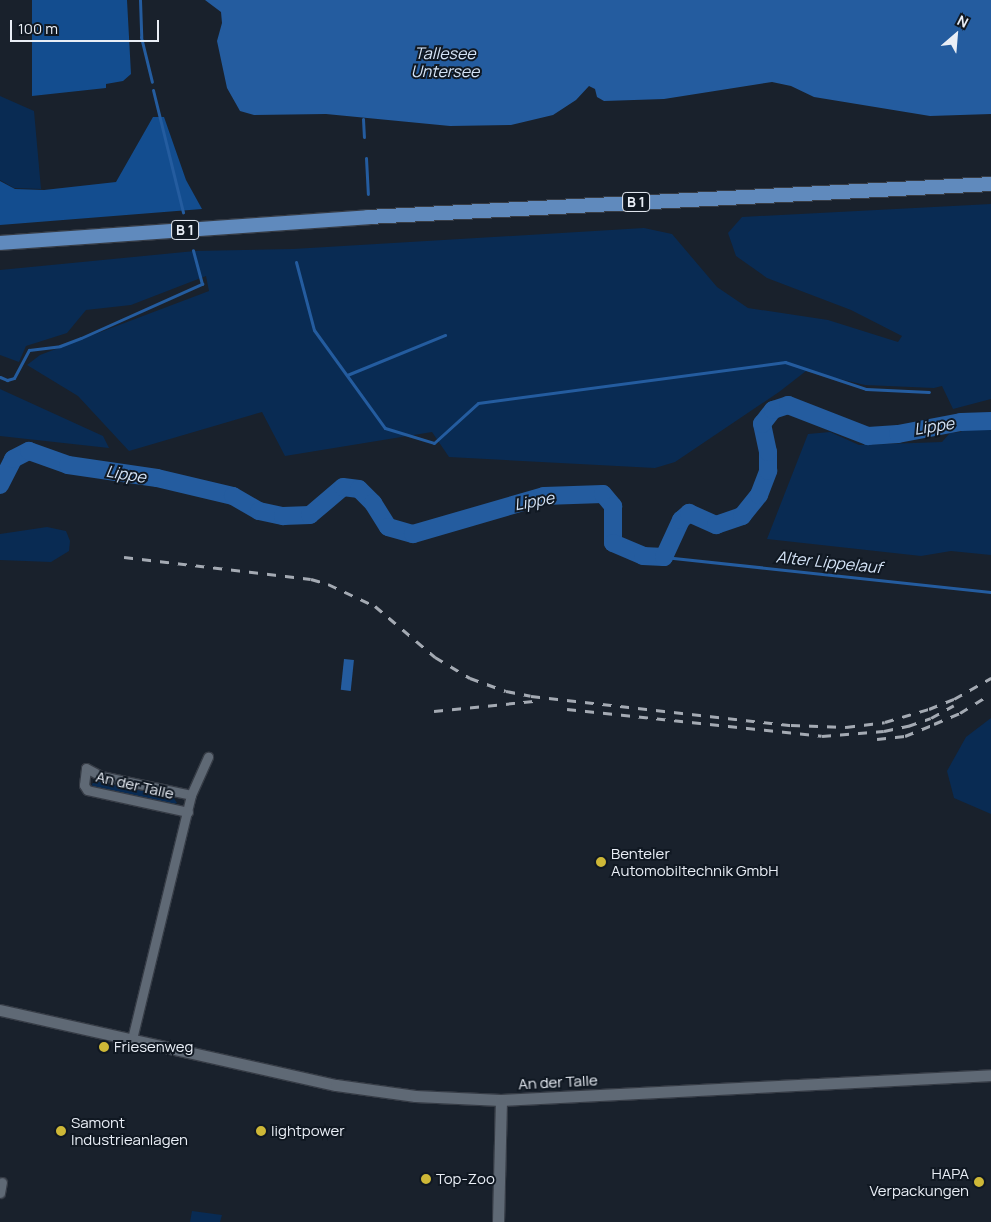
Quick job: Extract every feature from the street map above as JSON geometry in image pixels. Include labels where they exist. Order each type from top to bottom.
[{"type":"highway","name":"B 1","points":[[0,243],[378,217],[991,184]]},
{"type":"street","name":"An der Talle","points":[[132,1040],[191,795],[208,757]]},
{"type":"street","name":"An der Talle","points":[[188,812],[88,790],[84,786],[86,768],[101,776],[191,795]]},
{"type":"street","name":"An der Talle","points":[[0,1010],[336,1085],[415,1096],[500,1100],[991,1075]]},
{"type":"street","points":[[498,1222],[500,1100]]},
{"type":"street","points":[[0,1193],[2,1182]]},
{"type":"shaded area","points":[[32,0],[127,0],[131,74],[123,81],[106,84],[106,88],[32,96]]},
{"type":"shaded area","points":[[0,96],[34,111],[41,189],[14,188],[0,180]]},
{"type":"shaded area","points":[[153,117],[164,117],[186,180],[202,209],[0,225],[0,181],[15,189],[44,190],[116,182]]},
{"type":"shaded area","points":[[991,204],[991,399],[953,409],[942,386],[934,388],[865,385],[806,371],[779,392],[675,462],[655,468],[449,457],[432,432],[285,456],[262,412],[129,451],[78,396],[27,365],[40,355],[209,291],[206,276],[131,305],[86,310],[67,333],[26,346],[19,362],[0,355],[0,270],[195,251],[293,249],[644,228],[672,234],[717,287],[748,308],[828,320],[898,342],[902,336],[851,310],[767,278],[736,256],[728,233],[742,217]]},
{"type":"shaded area","points":[[0,389],[103,436],[109,448],[0,436]]},
{"type":"shaded area","points":[[991,426],[991,555],[951,551],[921,556],[767,539],[808,434],[830,432],[859,445],[942,442],[950,433],[961,432],[962,427]]},
{"type":"shaded area","points":[[47,527],[66,531],[70,541],[69,551],[51,562],[0,560],[0,534]]},
{"type":"shaded area","points":[[991,718],[991,814],[954,798],[947,771],[966,737]]},
{"type":"shaded area","points":[[95,781],[173,797],[177,803],[172,805],[93,788],[92,784]]},
{"type":"shaded area","points":[[192,1211],[222,1215],[220,1222],[190,1222]]},
{"type":"water","name":"Tallesee Untersee","points":[[205,0],[991,0],[991,114],[930,116],[814,97],[791,86],[772,82],[664,99],[604,101],[597,97],[595,89],[589,86],[576,100],[553,115],[511,125],[450,126],[326,114],[254,115],[240,111],[227,88],[217,41],[222,23],[221,12]]},
{"type":"water","points":[[344,659],[354,660],[351,691],[341,690]]},
{"type":"waterway","points":[[140,0],[141,37],[152,82]]},
{"type":"waterway","points":[[153,90],[183,212]]},
{"type":"waterway","points":[[363,119],[364,137]]},
{"type":"waterway","points":[[366,158],[368,194]]},
{"type":"waterway","points":[[0,377],[7,380],[14,378],[29,350],[60,346],[81,338],[202,284],[193,250]]},
{"type":"waterway","points":[[296,262],[314,330],[385,428],[434,443],[478,403],[785,362],[866,389],[929,392]]},
{"type":"waterway","points":[[347,375],[445,335]]},
{"type":"waterway","name":"Lippe","points":[[0,485],[13,459],[29,451],[68,465],[157,478],[233,496],[259,511],[283,516],[310,515],[343,487],[359,489],[373,503],[388,527],[413,534],[544,496],[603,494],[613,506],[613,543],[643,556],[664,557],[681,520],[689,513],[716,525],[742,516],[759,495],[768,471],[768,452],[762,424],[773,410],[788,405],[868,436],[898,434],[961,422],[991,421]]},
{"type":"waterway","name":"Alter Lippelauf","points":[[664,557],[991,592]]},
{"type":"railway","points":[[124,557],[311,579],[328,584],[375,606],[435,657],[470,678],[506,691],[531,696],[791,725],[846,727],[885,722],[929,709],[954,699],[991,678]]},
{"type":"railway","points":[[877,739],[905,736],[960,713],[991,694]]},
{"type":"railway","points":[[434,711],[534,701]]},
{"type":"railway","points":[[567,709],[822,736],[884,731],[908,726],[931,718],[954,705]]},
{"type":"place","name":"Benteler Automobiltechnik GmbH","points":[[601,862]]},
{"type":"place","name":"Friesenweg","points":[[104,1047]]},
{"type":"place","name":"Samont Industrieanlagen","points":[[61,1131]]},
{"type":"place","name":"lightpower","points":[[261,1131]]},
{"type":"place","name":"Top-Zoo","points":[[426,1179]]},
{"type":"place","name":"HAPA Verpackungen","points":[[979,1182]]}]
